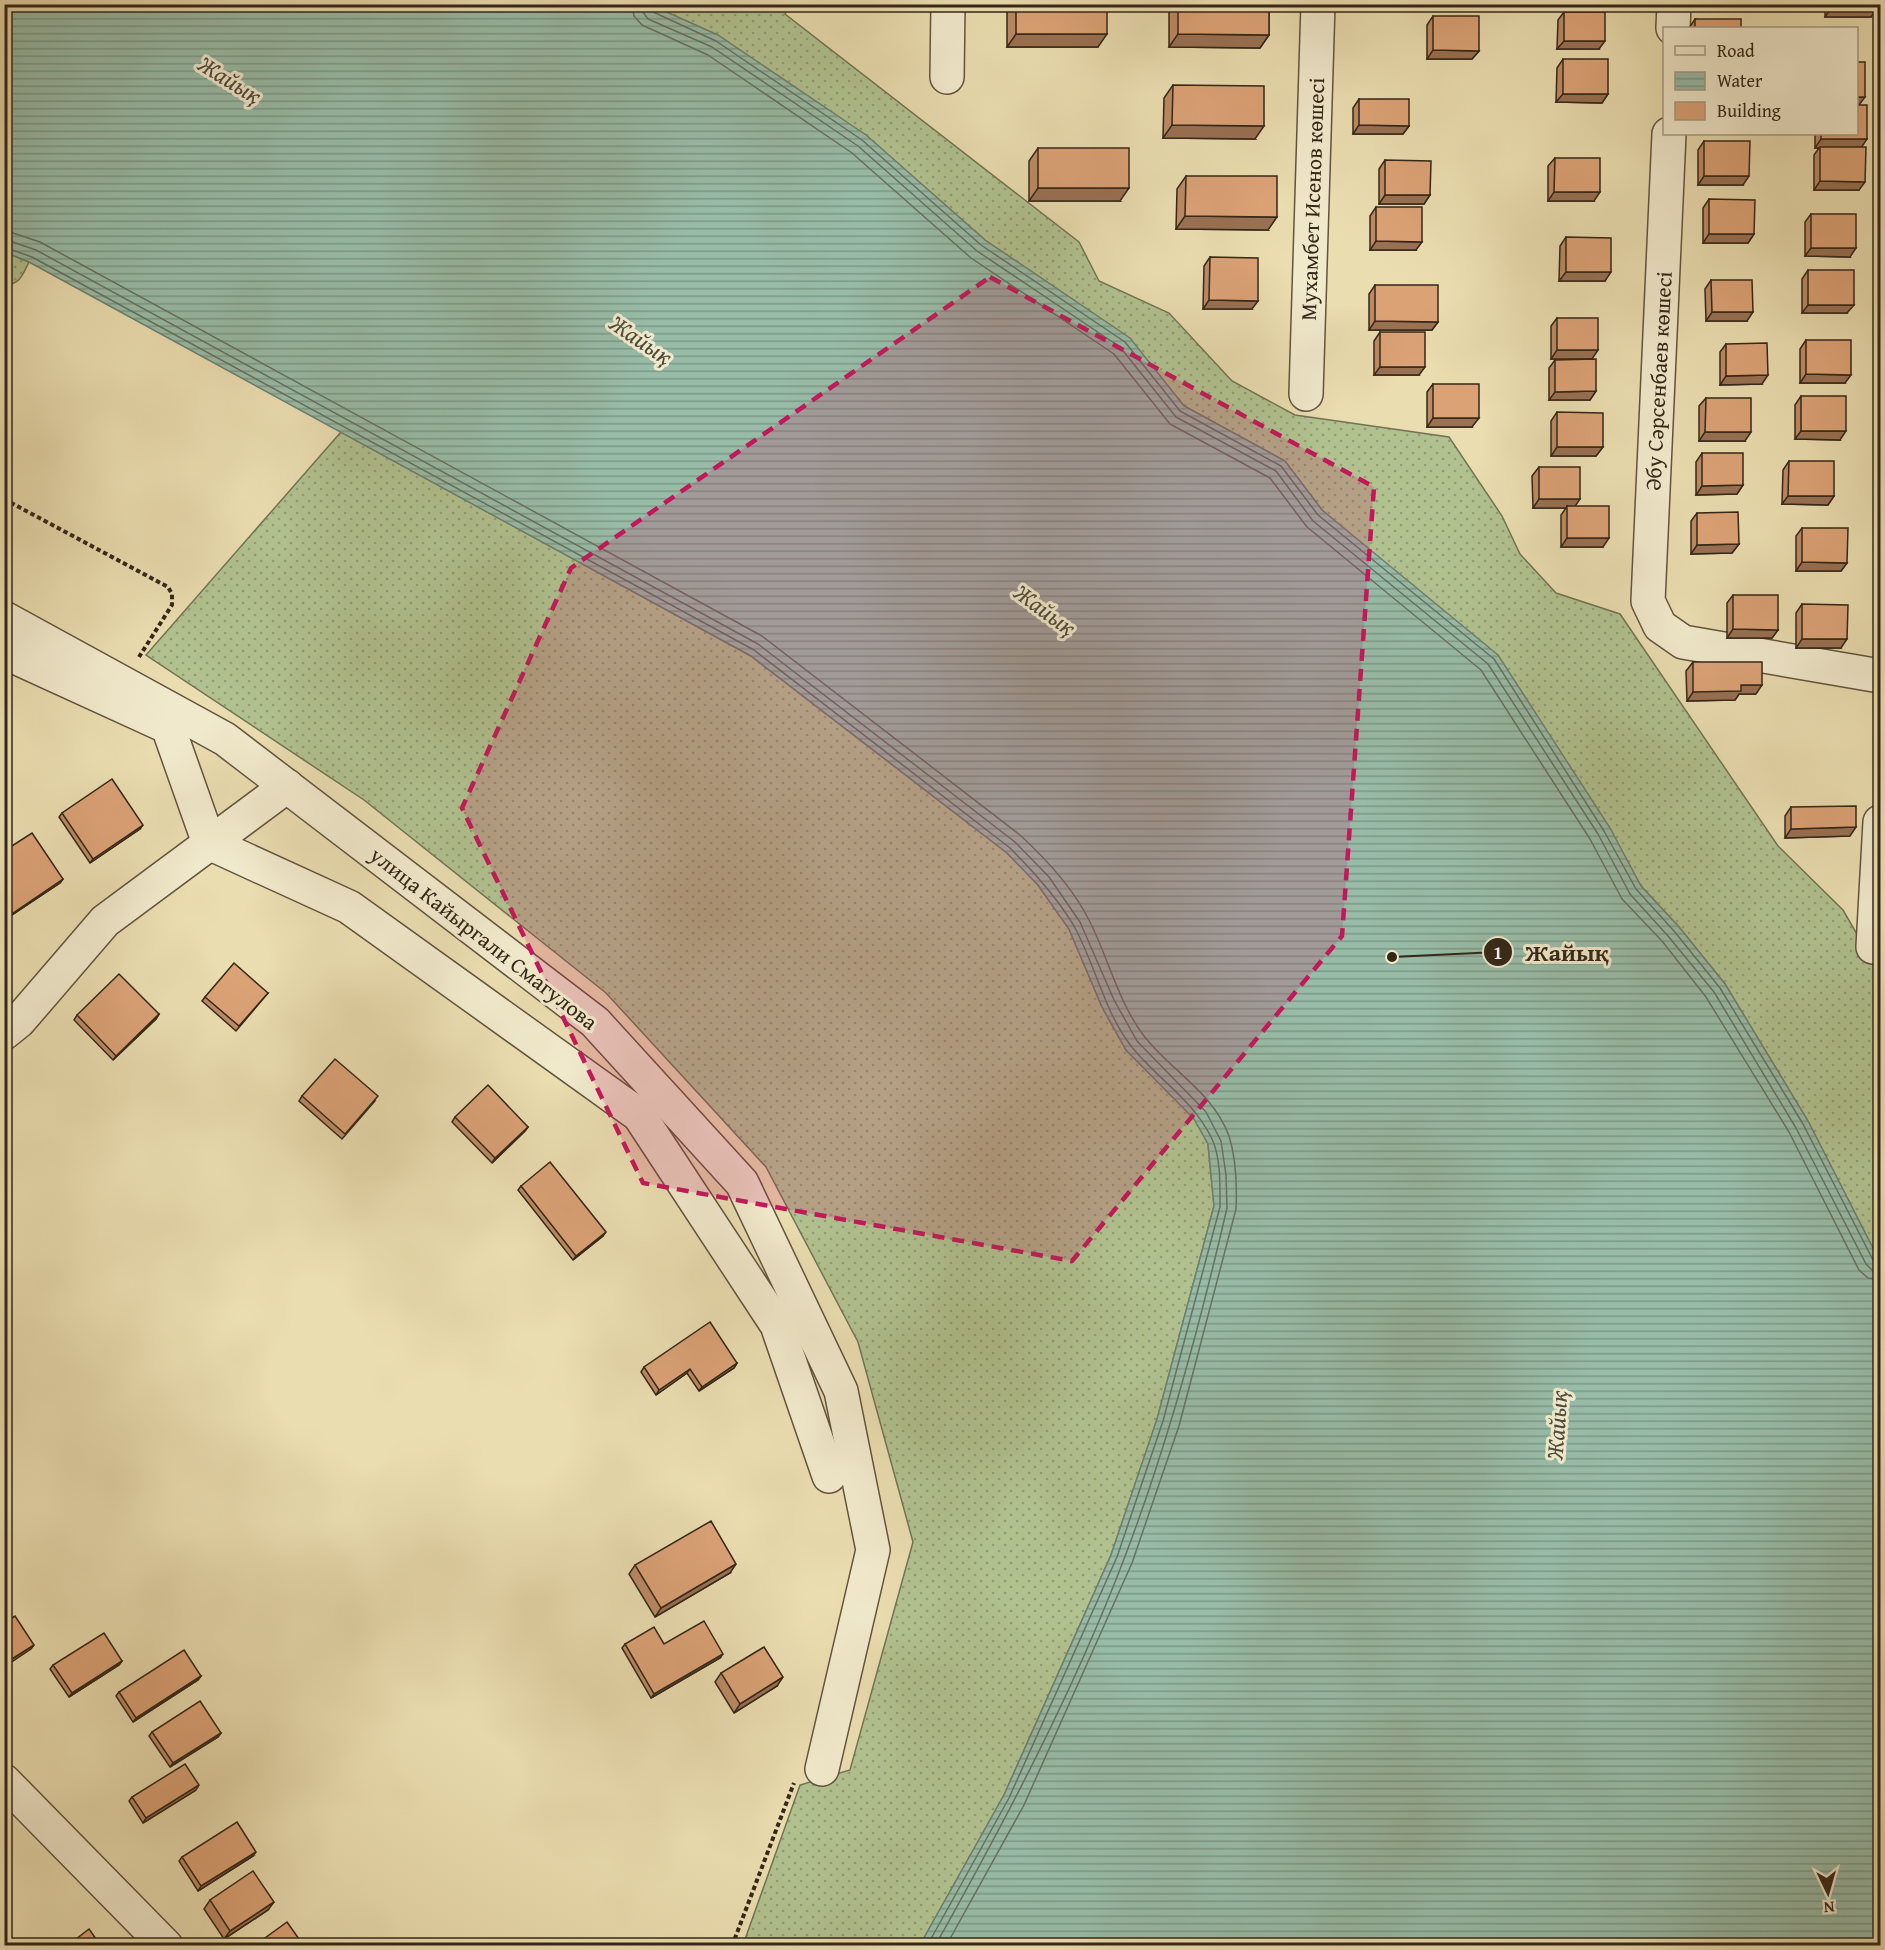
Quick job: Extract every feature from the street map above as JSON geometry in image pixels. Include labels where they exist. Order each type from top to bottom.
[{"type":"street","points":[[947,77],[948,4]]},
{"type":"street","name":"Мухамбет Исенов көшесі","points":[[1306,394],[1318,4]]},
{"type":"street","points":[[1673,27],[1674,4]]},
{"type":"street","name":"Әбу Сәрсенбаев көшесі","points":[[1669,135],[1648,601],[1660,626],[1683,642],[1881,676]]},
{"type":"street","name":"улица Кайыргали Смагулова","points":[[4,618],[225,739],[287,786],[595,1022],[742,1183],[841,1391],[873,1550],[822,1769]]},
{"type":"street","points":[[4,652],[168,727],[209,843],[350,907],[639,1115],[777,1325],[829,1476]]},
{"type":"street","points":[[4,1033],[19,1021],[105,921],[287,786]]},
{"type":"street","points":[[1873,946],[1881,822]]},
{"type":"street","points":[[4,1781],[166,1946]]},
{"type":"path","points":[[4,499],[168,587],[172,605],[142,651]]},
{"type":"path","points":[[732,1946],[794,1783],[822,1769]]},
{"type":"highlighted area","points":[[990,277],[1374,487],[1342,936],[1072,1261],[643,1183],[462,808],[571,568]]},
{"type":"shaded area","points":[[651,5],[789,5],[785,14],[1079,242],[1099,281],[1169,313],[1232,381],[1295,415],[1449,437],[1502,516],[1520,554],[1556,593],[1620,614],[1778,846],[1843,910],[1880,974],[1880,1262],[1808,1121],[1725,984],[1679,927],[1641,886],[1609,828],[1373,555],[1322,510],[1285,461],[1184,406],[1129,338],[985,240],[866,135]]},
{"type":"shaded area","points":[[4,252],[29,262],[18,281],[10,285],[5,285]]},
{"type":"shaded area","points":[[341,432],[751,656],[1007,853],[1038,885],[1069,929],[1102,1007],[1126,1050],[1194,1118],[1208,1144],[1214,1206],[1157,1420],[1111,1555],[1004,1795],[920,1945],[743,1945],[800,1785],[850,1770],[913,1542],[858,1342],[766,1167],[606,993],[364,800],[146,655]]},
{"type":"water","name":"Жайық","points":[[4,5],[651,5],[718,35],[866,135],[985,240],[1130,338],[1184,406],[1285,461],[1322,510],[1498,655],[1610,828],[1641,886],[1679,927],[1725,984],[1808,1121],[1880,1262],[1880,1945],[920,1945],[1004,1795],[1111,1555],[1157,1419],[1214,1206],[1208,1144],[1194,1119],[1126,1050],[1102,1007],[1069,929],[1038,885],[1007,853],[751,656],[29,262],[5,252]]},
{"type":"building","points":[[1016,4],[1107,4],[1107,34],[1016,34]]},
{"type":"building","points":[[1178,4],[1269,4],[1269,35],[1178,34]]},
{"type":"building","points":[[1831,4],[1877,4],[1877,8],[1831,8]]},
{"type":"building","points":[[1564,12],[1605,12],[1605,41],[1564,41]]},
{"type":"building","points":[[1433,16],[1479,16],[1479,51],[1433,50]]},
{"type":"building","points":[[1695,19],[1741,19],[1741,27],[1695,27]]},
{"type":"building","points":[[1563,59],[1608,59],[1608,94],[1563,94]]},
{"type":"building","points":[[1858,62],[1865,62],[1865,97],[1858,97]]},
{"type":"building","points":[[1173,85],[1264,86],[1264,126],[1172,125]]},
{"type":"building","points":[[1359,99],[1409,99],[1409,126],[1359,125]]},
{"type":"building","points":[[1858,105],[1867,105],[1867,139],[1821,139],[1821,135],[1858,135]]},
{"type":"building","points":[[1704,141],[1750,141],[1749,176],[1704,176]]},
{"type":"building","points":[[1820,147],[1866,147],[1865,182],[1820,181]]},
{"type":"building","points":[[1038,148],[1129,148],[1129,188],[1038,188]]},
{"type":"building","points":[[1555,158],[1600,158],[1600,192],[1554,192]]},
{"type":"building","points":[[1385,160],[1431,161],[1430,195],[1385,195]]},
{"type":"building","points":[[1186,176],[1277,176],[1277,217],[1185,216]]},
{"type":"building","points":[[1709,199],[1755,200],[1754,234],[1709,234]]},
{"type":"building","points":[[1376,207],[1422,207],[1422,242],[1376,241]]},
{"type":"building","points":[[1811,214],[1856,214],[1856,248],[1811,248]]},
{"type":"building","points":[[1566,237],[1611,238],[1611,272],[1566,272]]},
{"type":"building","points":[[1210,257],[1258,258],[1258,301],[1209,300]]},
{"type":"building","points":[[1808,270],[1854,270],[1854,305],[1808,305]]},
{"type":"building","points":[[1711,280],[1752,280],[1753,312],[1712,312]]},
{"type":"building","points":[[1375,285],[1438,285],[1438,322],[1375,321]]},
{"type":"building","points":[[1557,318],[1598,318],[1598,350],[1557,350]]},
{"type":"building","points":[[1380,332],[1425,332],[1425,367],[1380,367]]},
{"type":"building","points":[[1806,340],[1851,340],[1851,375],[1806,374]]},
{"type":"building","points":[[1767,343],[1768,375],[1726,376],[1726,344]]},
{"type":"building","points":[[1596,359],[1596,391],[1555,392],[1555,360]]},
{"type":"building","points":[[1433,384],[1479,384],[1479,418],[1433,418]]},
{"type":"building","points":[[1801,396],[1846,396],[1846,431],[1801,431]]},
{"type":"building","points":[[1706,398],[1751,398],[1751,432],[1705,432]]},
{"type":"building","points":[[1557,412],[1603,413],[1603,447],[1557,447]]},
{"type":"building","points":[[1702,453],[1743,453],[1743,485],[1702,486]]},
{"type":"building","points":[[1789,461],[1834,461],[1834,496],[1788,496]]},
{"type":"building","points":[[1539,467],[1580,467],[1580,499],[1539,499]]},
{"type":"building","points":[[1567,506],[1609,506],[1609,538],[1567,538]]},
{"type":"building","points":[[1738,512],[1739,544],[1697,545],[1697,513]]},
{"type":"building","points":[[1802,528],[1848,528],[1847,563],[1802,562]]},
{"type":"building","points":[[1733,595],[1778,595],[1778,630],[1733,629]]},
{"type":"building","points":[[1802,604],[1848,605],[1847,639],[1802,639]]},
{"type":"building","points":[[1693,662],[1762,662],[1762,685],[1741,685],[1741,691],[1693,692]]},
{"type":"building","points":[[112,779],[143,825],[93,859],[62,813]]},
{"type":"building","points":[[1856,806],[1856,827],[1791,829],[1791,807]]},
{"type":"building","points":[[32,833],[63,879],[13,913],[4,901],[4,851]]},
{"type":"building","points":[[234,963],[268,993],[239,1026],[205,997]]},
{"type":"building","points":[[119,974],[159,1014],[116,1056],[77,1015]]},
{"type":"building","points":[[335,1059],[378,1096],[345,1134],[302,1096]]},
{"type":"building","points":[[488,1085],[528,1127],[495,1158],[455,1117]]},
{"type":"building","points":[[550,1162],[606,1232],[576,1256],[521,1186]]},
{"type":"building","points":[[710,1322],[737,1363],[702,1387],[690,1369],[659,1390],[644,1367]]},
{"type":"building","points":[[711,1521],[736,1564],[661,1608],[635,1565]]},
{"type":"building","points":[[15,1616],[34,1645],[4,1664],[4,1623]]},
{"type":"building","points":[[704,1621],[723,1654],[654,1694],[625,1644],[654,1627],[664,1644]]},
{"type":"building","points":[[104,1633],[122,1661],[72,1693],[53,1665]]},
{"type":"building","points":[[764,1647],[783,1677],[740,1704],[721,1673]]},
{"type":"building","points":[[184,1650],[201,1676],[136,1718],[119,1692]]},
{"type":"building","points":[[200,1701],[221,1733],[173,1763],[152,1732]]},
{"type":"building","points":[[185,1764],[199,1785],[146,1818],[132,1797]]},
{"type":"building","points":[[237,1822],[256,1852],[201,1886],[182,1857]]},
{"type":"building","points":[[253,1871],[274,1902],[230,1931],[210,1900]]},
{"type":"building","points":[[287,1922],[304,1946],[254,1946]]},
{"type":"building","points":[[89,1929],[101,1946],[67,1946]]},
{"type":"place","name":"Жайық","points":[[1392,957]]}]
